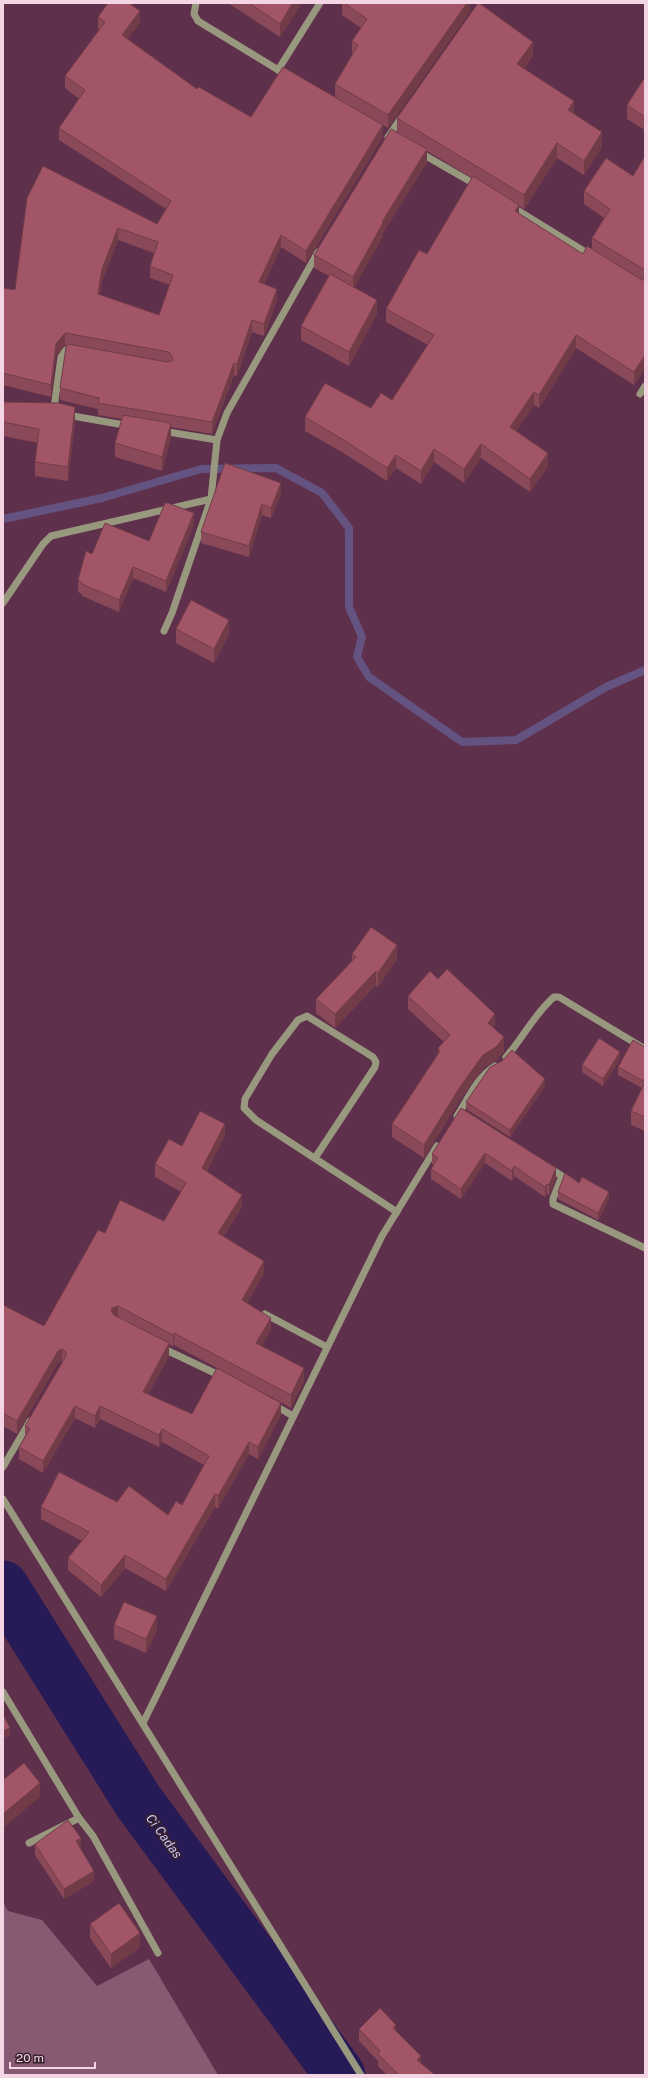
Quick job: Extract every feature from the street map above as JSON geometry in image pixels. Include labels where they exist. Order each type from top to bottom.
[{"type":"street","points":[[196,3],[194,14],[198,21],[298,81]]},
{"type":"street","points":[[278,70],[320,3]]},
{"type":"street","points":[[382,147],[404,114]]},
{"type":"street","points":[[415,149],[484,190]]},
{"type":"street","points":[[504,202],[598,260]]},
{"type":"street","points":[[164,631],[172,613],[211,499],[217,440],[227,413],[322,246]]},
{"type":"street","points":[[85,352],[70,349],[62,354],[54,410],[58,413],[140,427]]},
{"type":"street","points":[[640,394],[645,386]]},
{"type":"street","points":[[154,430],[217,440]]},
{"type":"street","points":[[3,603],[43,544],[51,536],[211,499]]},
{"type":"street","points":[[452,1124],[464,1103],[487,1071],[499,1064],[513,1049],[540,1012],[554,997],[559,997],[645,1049]]},
{"type":"street","points":[[315,1158],[375,1067],[376,1062],[373,1057],[307,1016],[298,1020],[272,1054],[245,1099],[244,1108],[256,1120],[397,1212]]},
{"type":"street","points":[[460,1111],[467,1115]]},
{"type":"street","points":[[143,1723],[382,1236],[443,1138]]},
{"type":"street","points":[[540,1162],[562,1176],[553,1199],[553,1204],[645,1248]]},
{"type":"street","points":[[265,1314],[327,1347]]},
{"type":"street","points":[[150,1342],[230,1380]]},
{"type":"street","points":[[266,1400],[293,1416]]},
{"type":"street","points":[[3,1467],[33,1416]]},
{"type":"street","points":[[3,1499],[361,2075]]},
{"type":"street","points":[[3,1692],[79,1818],[93,1836],[158,1952]]},
{"type":"street","points":[[29,1843],[79,1818]]},
{"type":"shaded area","points":[[3,1902],[8,1911],[42,1920],[97,1986],[149,1959],[218,2075],[3,2075]]},
{"type":"building","points":[[108,3],[129,3],[140,11],[122,35],[197,89],[199,87],[251,117],[283,67],[383,125],[306,251],[281,235],[259,282],[277,289],[264,324],[252,320],[237,364],[234,363],[212,422],[98,403],[99,398],[60,388],[66,347],[68,344],[167,362],[172,361],[173,358],[169,352],[65,333],[56,344],[51,385],[3,373],[3,288],[15,290],[27,198],[43,166],[157,224],[171,201],[59,128],[85,90],[65,76],[105,22],[98,17]],"holes":[[[118,228],[158,242],[150,266],[173,275],[159,315],[98,294],[102,269]]]},
{"type":"building","points":[[249,3],[293,3],[280,24]]},
{"type":"building","points":[[344,3],[467,3],[388,115],[335,84],[358,45],[352,41],[367,19]]},
{"type":"building","points":[[478,3],[533,42],[517,64],[574,101],[568,110],[602,132],[584,161],[557,143],[524,195],[397,118]]},
{"type":"building","points":[[645,77],[645,117],[627,105]]},
{"type":"building","points":[[391,129],[427,149],[382,222],[383,223],[353,277],[314,255]]},
{"type":"building","points":[[645,156],[645,270],[592,238],[610,209],[584,191],[606,158],[633,176]]},
{"type":"building","points":[[473,176],[519,205],[515,211],[583,254],[587,246],[642,280],[645,280],[645,355],[634,372],[576,335],[539,395],[534,392],[510,427],[548,453],[530,479],[481,444],[464,469],[434,449],[421,471],[396,455],[387,468],[305,417],[325,383],[371,408],[381,393],[392,400],[434,335],[386,309],[419,250],[427,254]]},
{"type":"building","points":[[330,274],[377,300],[349,352],[301,326]]},
{"type":"building","points":[[3,402],[59,403],[75,407],[68,467],[35,462],[39,429],[3,422]]},
{"type":"building","points":[[123,415],[171,423],[162,457],[115,443]]},
{"type":"building","points":[[225,463],[281,483],[271,508],[262,504],[249,546],[201,532]]},
{"type":"building","points":[[165,503],[194,513],[166,581],[133,567],[119,600],[82,584],[78,580],[86,551],[92,554],[105,523],[149,541]]},
{"type":"building","points":[[191,600],[229,620],[214,649],[176,629]]},
{"type":"building","points":[[371,927],[397,945],[378,973],[376,971],[335,1014],[316,999],[356,957],[352,954]]},
{"type":"building","points":[[447,969],[495,1014],[488,1023],[504,1037],[496,1047],[483,1055],[460,1087],[424,1145],[392,1124],[440,1051],[438,1048],[450,1035],[408,996],[430,971],[438,979]]},
{"type":"building","points":[[599,1038],[620,1052],[603,1079],[582,1065]]},
{"type":"building","points":[[633,1040],[645,1047],[645,1078],[643,1081],[618,1067]]},
{"type":"building","points":[[512,1050],[545,1079],[510,1130],[466,1102],[490,1067],[502,1061]]},
{"type":"building","points":[[645,1082],[645,1117],[631,1111]]},
{"type":"building","points":[[461,1108],[556,1168],[549,1185],[547,1184],[545,1187],[514,1166],[512,1171],[485,1153],[461,1189],[431,1169],[438,1158],[432,1154]]},
{"type":"building","points":[[200,1111],[225,1124],[202,1168],[242,1195],[218,1233],[264,1261],[242,1300],[271,1318],[256,1343],[304,1368],[291,1395],[174,1333],[173,1335],[118,1306],[112,1308],[111,1311],[114,1315],[169,1343],[143,1392],[192,1414],[217,1368],[281,1403],[258,1447],[249,1442],[218,1496],[215,1494],[166,1579],[125,1555],[101,1585],[68,1558],[89,1532],[41,1507],[59,1472],[117,1502],[129,1486],[168,1515],[176,1501],[182,1505],[209,1456],[162,1429],[159,1435],[100,1406],[95,1416],[75,1406],[43,1461],[19,1447],[30,1429],[25,1426],[66,1356],[66,1352],[62,1349],[58,1351],[17,1421],[3,1413],[3,1305],[44,1326],[98,1230],[105,1233],[120,1200],[164,1221],[186,1183],[155,1164],[169,1139],[182,1146]]},
{"type":"building","points":[[565,1173],[579,1183],[582,1177],[609,1192],[598,1213],[558,1192]]},
{"type":"building","points":[[124,1602],[157,1616],[146,1639],[114,1625]]},
{"type":"building","points":[[3,1714],[10,1728],[3,1731]]},
{"type":"building","points":[[24,1763],[40,1783],[3,1814],[3,1780]]},
{"type":"building","points":[[68,1820],[81,1838],[76,1841],[94,1871],[64,1889],[35,1844]]},
{"type":"building","points":[[119,1903],[140,1933],[111,1954],[90,1924]]},
{"type":"building","points":[[380,2008],[396,2025],[393,2028],[421,2056],[417,2060],[435,2075],[399,2075],[378,2054],[380,2051],[359,2029]]},
{"type":"waterway","points":[[3,519],[102,498],[201,469],[276,468],[322,493],[349,528],[349,607],[362,637],[357,657],[369,677],[462,742],[516,740],[606,687],[645,670]]},
{"type":"waterway","name":"Ci Cadas","points":[[3,1586],[138,1801],[340,2075]]}]
